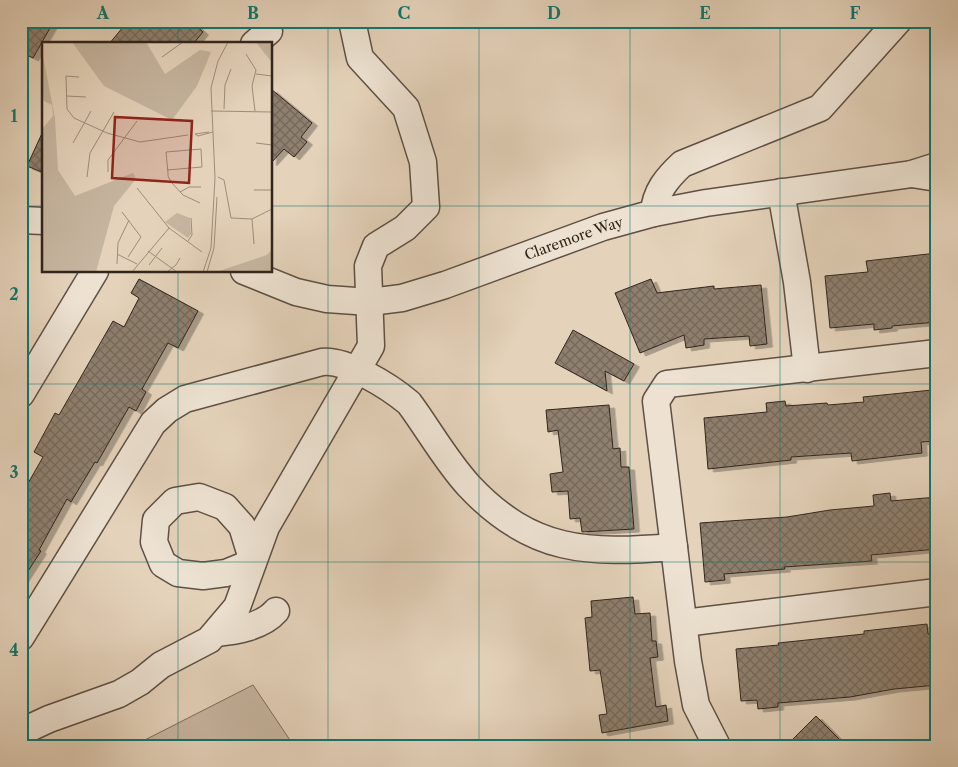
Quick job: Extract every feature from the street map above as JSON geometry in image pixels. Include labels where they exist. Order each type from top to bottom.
[{"type":"street","points":[[21,732],[57,716],[119,694],[140,682],[161,665],[209,640],[216,633],[237,607],[266,527],[355,370],[371,346],[368,266],[376,246],[405,228],[426,206],[423,162],[406,108],[360,58],[352,21]]},
{"type":"street","points":[[654,213],[655,200],[664,184],[682,164],[820,108],[898,21]]},
{"type":"street","name":"Claremore Way","points":[[246,272],[296,292],[328,299],[370,302],[402,298],[445,285],[604,227],[654,213],[706,203],[912,174],[937,166]]},
{"type":"street","name":"Claremore Way","points":[[912,174],[937,178]]},
{"type":"street","points":[[781,192],[797,282],[807,369]]},
{"type":"street","points":[[21,220],[42,221]]},
{"type":"street","points":[[21,394],[94,272]]},
{"type":"street","points":[[717,746],[696,705],[656,401],[667,384],[937,353]]},
{"type":"street","points":[[21,637],[153,423],[167,410],[185,399],[322,362],[337,362],[399,394],[409,403],[468,486],[499,514],[539,537],[576,549],[622,552],[674,547]]},
{"type":"street","points":[[684,623],[937,592]]},
{"type":"street","points":[[216,633],[237,631],[272,616],[276,611]]},
{"type":"shaded area","points":[[253,685],[294,746],[133,746]]},
{"type":"building","points":[[21,21],[54,21],[33,58],[21,52]]},
{"type":"building","points":[[128,21],[191,21],[203,32],[195,42],[111,42]]},
{"type":"building","points":[[272,90],[312,123],[301,137],[307,142],[294,157],[284,149],[272,162]]},
{"type":"building","points":[[42,133],[42,172],[27,166]]},
{"type":"building","points":[[937,253],[937,322],[892,326],[892,328],[874,330],[874,324],[830,328],[825,276],[868,272],[866,261]]},
{"type":"building","points":[[139,279],[198,311],[178,348],[168,343],[142,389],[146,392],[136,411],[129,407],[97,463],[95,462],[71,502],[67,499],[39,550],[41,551],[21,582],[21,482],[27,485],[43,457],[34,452],[55,413],[59,415],[113,321],[124,327],[139,298],[131,293]]},
{"type":"building","points":[[651,279],[657,293],[714,286],[714,289],[761,285],[767,344],[750,346],[749,336],[704,339],[704,345],[686,348],[684,335],[640,353],[615,293]]},
{"type":"building","points":[[573,330],[634,364],[624,381],[605,371],[607,391],[555,363]]},
{"type":"building","points":[[932,390],[937,441],[921,442],[922,453],[852,461],[851,453],[791,457],[791,460],[708,469],[704,418],[767,412],[766,403],[785,401],[786,406],[827,403],[828,405],[864,402],[863,397]]},
{"type":"building","points":[[609,405],[613,449],[620,448],[621,467],[629,467],[634,529],[582,532],[580,518],[570,519],[568,491],[552,492],[550,474],[563,472],[558,430],[548,432],[546,410]]},
{"type":"building","points":[[890,493],[891,501],[937,497],[937,549],[871,555],[872,561],[784,567],[785,569],[724,574],[725,580],[705,582],[700,523],[787,517],[830,510],[874,506],[873,495]]},
{"type":"building","points":[[633,597],[635,614],[650,613],[652,641],[656,641],[658,657],[650,658],[656,707],[666,705],[668,721],[602,733],[599,715],[607,714],[600,670],[590,671],[585,618],[592,617],[591,601]]},
{"type":"building","points":[[927,624],[928,634],[937,633],[937,685],[894,689],[850,697],[778,703],[778,707],[758,709],[757,700],[741,701],[736,649],[864,634],[864,631]]},
{"type":"building","points":[[816,716],[846,746],[786,746]]}]
